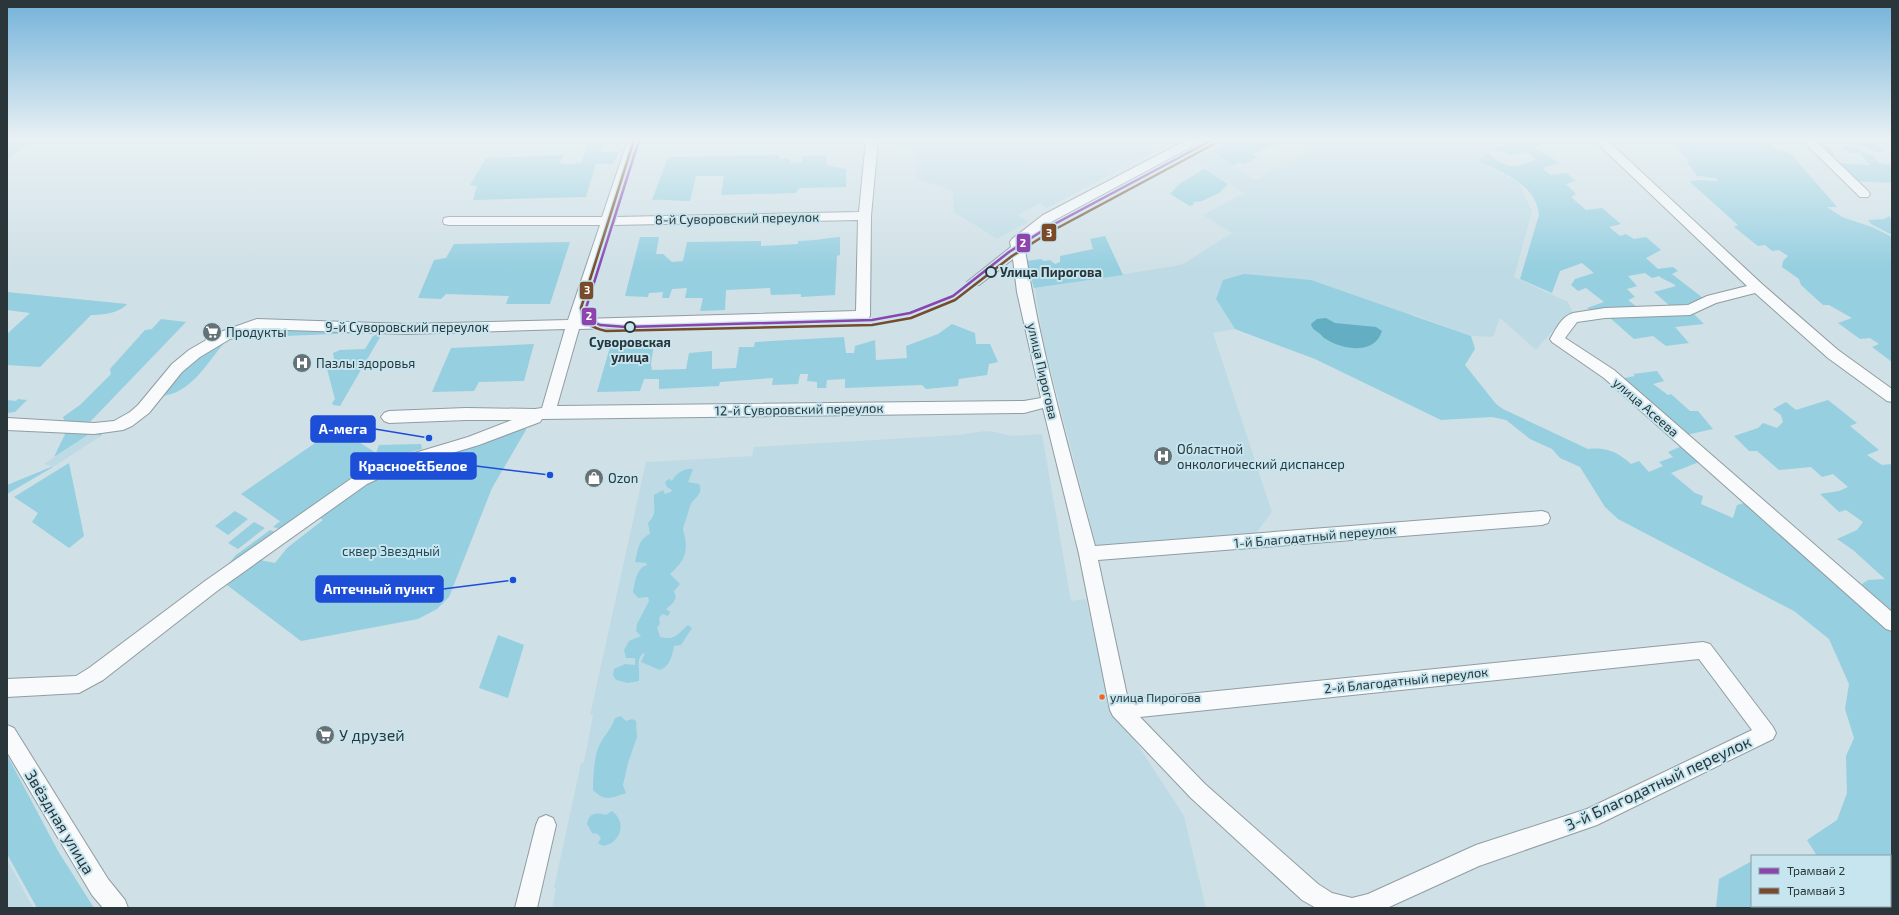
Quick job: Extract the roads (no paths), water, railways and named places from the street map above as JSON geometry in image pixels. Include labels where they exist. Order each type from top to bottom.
[{"type":"street","points":[[548,412],[573,325],[620,183]]},
{"type":"street","points":[[866,216],[869,183]]},
{"type":"street","points":[[974,282],[1017,249],[1017,242],[1048,218],[1115,183]]},
{"type":"street","points":[[1646,183],[1757,287],[1833,354],[1892,397]]},
{"type":"street","points":[[1852,183],[1864,194]]},
{"type":"street","name":"8-й Суворовский переулок","points":[[449,221],[608,221],[866,216]]},
{"type":"street","name":"9-й Суворовский переулок","points":[[7,424],[98,428],[118,426],[133,418],[143,409],[178,367],[191,357],[210,344],[240,328],[257,324],[406,329],[863,316],[866,216]]},
{"type":"street","name":"улица Пирогова","points":[[1017,249],[1024,292],[1049,401],[1088,554],[1120,710]]},
{"type":"street","name":"улица Асеева","points":[[1757,287],[1744,292],[1712,299],[1690,310],[1605,314],[1573,318],[1564,327],[1557,339],[1609,374],[1892,623]]},
{"type":"street","name":"12-й Суворовский переулок","points":[[548,412],[1024,407],[1049,401]]},
{"type":"street","points":[[389,417],[466,414],[534,415],[548,412]]},
{"type":"street","points":[[7,688],[79,684],[96,674],[211,586],[361,480],[394,465],[473,441],[548,412]]},
{"type":"street","name":"1-й Благодатный переулок","points":[[1088,554],[1542,518]]},
{"type":"street","name":"2-й Благодатный переулок","points":[[1120,710],[1693,650]]},
{"type":"street","name":"3-й Благодатный переулок","points":[[1354,908],[1368,905],[1476,856],[1590,818],[1766,733],[1703,650],[1693,650]]},
{"type":"street","points":[[1120,710],[1204,796],[1310,892],[1328,903],[1348,908]]},
{"type":"street","name":"Звёздная улица","points":[[7,734],[100,887],[117,908]]},
{"type":"street","points":[[526,908],[546,826]]},
{"type":"tram line","name":"3","points":[[621,183],[581,308],[583,318],[588,324],[596,329],[606,331],[872,325],[911,318],[955,300],[1012,256],[1050,232],[1142,183]]},
{"type":"tram line","name":"2","points":[[626,183],[586,308],[590,320],[600,325],[626,327],[872,320],[910,313],[953,296],[1009,252],[1047,228],[1132,183]]},
{"type":"place","name":"Улица Пирогова","points":[[991,272]]},
{"type":"place","name":"Суворовская улица","points":[[630,327]]},
{"type":"place","name":"Продукты","points":[[212,332]]},
{"type":"place","name":"Пазлы здоровья","points":[[302,363]]},
{"type":"place","name":"А-мега","points":[[429,438]]},
{"type":"place","name":"Областной онкологический диспансер","points":[[1163,456]]},
{"type":"place","name":"Красное&Белое","points":[[550,475]]},
{"type":"place","name":"Ozon","points":[[594,478]]},
{"type":"place","name":"Аптечный пункт","points":[[513,580]]},
{"type":"place","name":"улица Пирогова","points":[[1102,697]]},
{"type":"place","name":"У друзей","points":[[325,735]]},
{"type":"park label","name":"сквер Звездный","points":[[391,551]]}]
